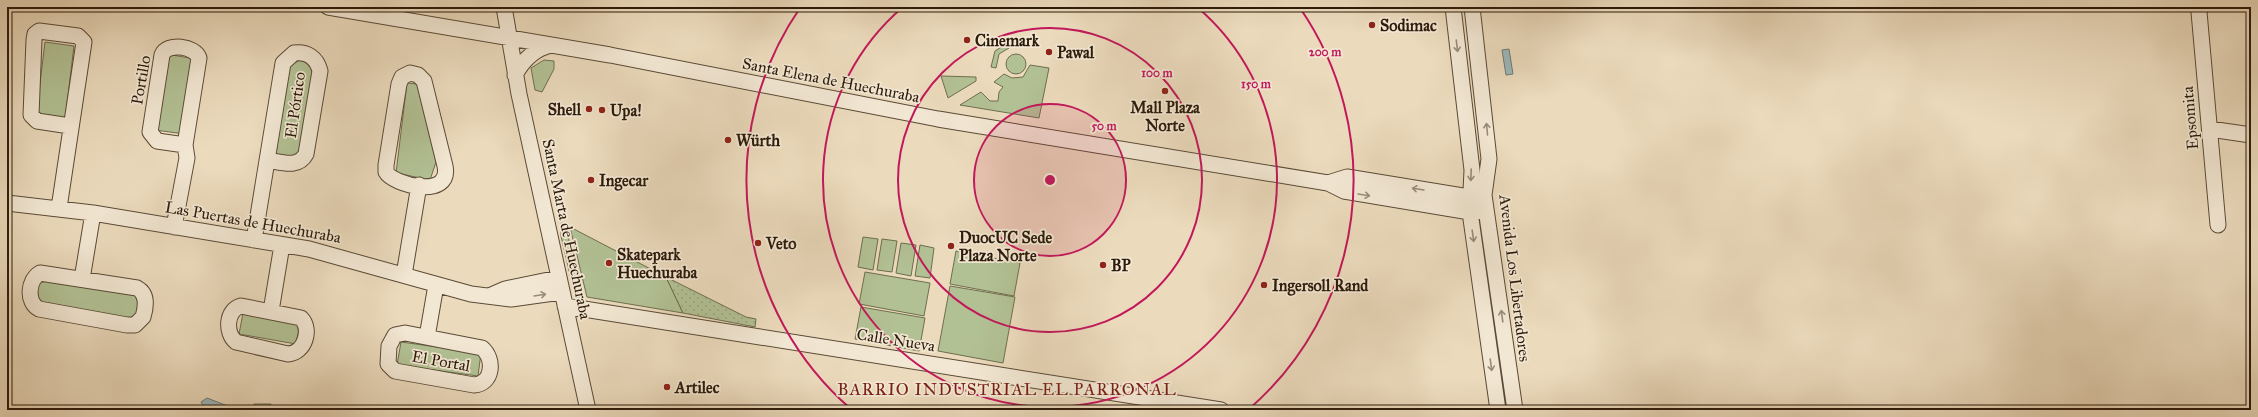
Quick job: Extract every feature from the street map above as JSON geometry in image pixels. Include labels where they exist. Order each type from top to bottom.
[{"type":"street","name":"Santa Elena de Huechuraba","points":[[328,7],[550,45],[938,119],[1328,183],[1347,177],[1470,204],[1486,211]]},
{"type":"street","name":"Santa Marta de Huechuraba","points":[[504,7],[515,75],[588,410]]},
{"type":"street","points":[[1453,7],[1472,170],[1470,204],[1498,410]]},
{"type":"street","name":"Avenida Los Libertadores","points":[[1472,7],[1489,159],[1484,195],[1515,410]]},
{"type":"street","name":"Epsomita","points":[[2201,8],[2199,12],[2218,225]]},
{"type":"street","points":[[59,208],[62,180],[70,140],[70,126],[84,42],[78,36],[39,31],[35,34],[34,40],[31,115],[37,121],[70,126]]},
{"type":"street","points":[[515,75],[528,57],[542,47],[550,45]]},
{"type":"street","name":"Portillo","points":[[174,227],[187,158],[185,145],[200,58],[193,50],[169,47],[164,50],[162,55],[150,132],[157,141],[185,145]]},
{"type":"street","name":"El Pórtico","points":[[254,240],[267,160],[283,63],[294,54],[307,54],[317,62],[320,71],[306,154],[301,160],[294,164],[267,160]]},
{"type":"street","points":[[410,73],[418,75],[424,81],[446,170],[445,178],[437,186],[431,187],[419,185],[393,179],[386,168],[399,84],[402,77],[410,73]]},
{"type":"street","points":[[2210,130],[2251,135]]},
{"type":"street","points":[[404,275],[419,185]]},
{"type":"street","name":"Santa Elena de Huechuraba","points":[[1470,204],[1484,195]]},
{"type":"street","name":"Las Puertas de Huechuraba","points":[[7,203],[93,213],[330,253],[466,293],[511,299],[562,292]]},
{"type":"street","points":[[82,279],[93,213]]},
{"type":"street","points":[[271,311],[282,245]]},
{"type":"street","points":[[40,274],[82,279],[140,290],[144,295],[146,302],[141,320],[130,325],[119,324],[42,311],[36,308],[31,301],[33,281],[40,274]]},
{"type":"street","name":"El Portal","points":[[427,337],[436,285]]},
{"type":"street","name":"Calle Nueva","points":[[562,292],[1221,410]]},
{"type":"street","points":[[242,306],[271,311],[294,315],[303,320],[306,330],[304,344],[299,351],[288,354],[243,345],[236,342],[230,336],[230,318],[236,308],[242,306]]},
{"type":"street","name":"El Portal","points":[[405,334],[427,337],[482,348],[489,358],[490,370],[488,378],[482,384],[474,385],[398,372],[389,367],[387,361],[389,346],[395,335],[405,334]]},
{"type":"green space","points":[[45,42],[74,46],[65,120],[36,116]]},
{"type":"green space","points":[[1006,44],[1009,48],[999,54],[996,68],[991,67],[995,51]]},
{"type":"green space","points":[[166,54],[196,59],[185,134],[155,130]]},
{"type":"green space","points":[[1016,54],[1023,57],[1026,64],[1023,71],[1016,74],[1009,71],[1006,64],[1009,57]]},
{"type":"green space","points":[[302,59],[315,70],[301,151],[294,159],[276,154],[287,67]]},
{"type":"green space","points":[[544,60],[554,61],[554,69],[542,92],[535,90],[531,68]]},
{"type":"green space","points":[[1030,65],[1049,68],[1039,118],[960,105],[981,92],[990,101],[998,101],[999,92],[1003,87],[994,82],[1004,74],[1012,78],[1023,77]]},
{"type":"green space","points":[[941,76],[976,77],[976,81],[948,98]]},
{"type":"green space","points":[[407,83],[417,84],[436,162],[430,180],[396,173]]},
{"type":"green space","points":[[561,223],[565,223],[583,300],[578,300],[575,296],[561,236]]},
{"type":"green space","name":"Skatepark Huechuraba","points":[[570,227],[666,277],[683,313],[587,297]]},
{"type":"green space","points":[[863,237],[878,239],[873,270],[858,267]]},
{"type":"green space","points":[[882,239],[897,241],[892,272],[877,270]]},
{"type":"green space","points":[[901,243],[916,245],[911,276],[896,273]]},
{"type":"green space","points":[[920,245],[934,248],[930,278],[915,276]]},
{"type":"green space","points":[[956,251],[1020,263],[1014,296],[950,284]]},
{"type":"green space","points":[[865,272],[930,283],[924,316],[859,304]]},
{"type":"green space","points":[[666,277],[746,317],[756,319],[755,327],[683,313]]},
{"type":"green space","points":[[42,279],[134,294],[139,299],[136,315],[129,318],[41,304],[37,298],[38,282]]},
{"type":"green space","points":[[950,286],[1015,297],[1003,363],[938,351]]},
{"type":"green space","points":[[861,307],[925,318],[919,351],[855,339]]},
{"type":"green space","points":[[243,313],[300,323],[296,344],[239,334]]},
{"type":"green space","points":[[401,342],[481,353],[478,376],[397,365]]},
{"type":"green space","points":[[254,404],[271,404],[271,410],[254,410]]},
{"type":"water","points":[[1509,49],[1513,74],[1506,75],[1502,50]]},
{"type":"water","points":[[207,398],[238,410],[206,410],[201,402]]},
{"type":"place","name":"Sodimac","points":[[1372,25]]},
{"type":"place","name":"Cinemark","points":[[967,40]]},
{"type":"place","name":"Pawal","points":[[1049,52]]},
{"type":"place","name":"Mall Plaza Norte","points":[[1165,91]]},
{"type":"place","name":"Shell","points":[[589,109]]},
{"type":"place","name":"Upa!","points":[[602,110]]},
{"type":"place","name":"Würth","points":[[728,140]]},
{"type":"place","name":"Ingecar","points":[[591,180]]},
{"type":"place","name":"Veto","points":[[758,243]]},
{"type":"place","name":"DuocUC Sede Plaza Norte","points":[[951,246]]},
{"type":"place","name":"Skatepark Huechuraba","points":[[609,263]]},
{"type":"place","name":"BP","points":[[1103,265]]},
{"type":"place","name":"Ingersoll Rand","points":[[1264,285]]},
{"type":"place","name":"Artilec","points":[[667,387]]},
{"type":"district","name":"BARRIO INDUSTRIAL EL PARRONAL","points":[[1007,389]]}]
